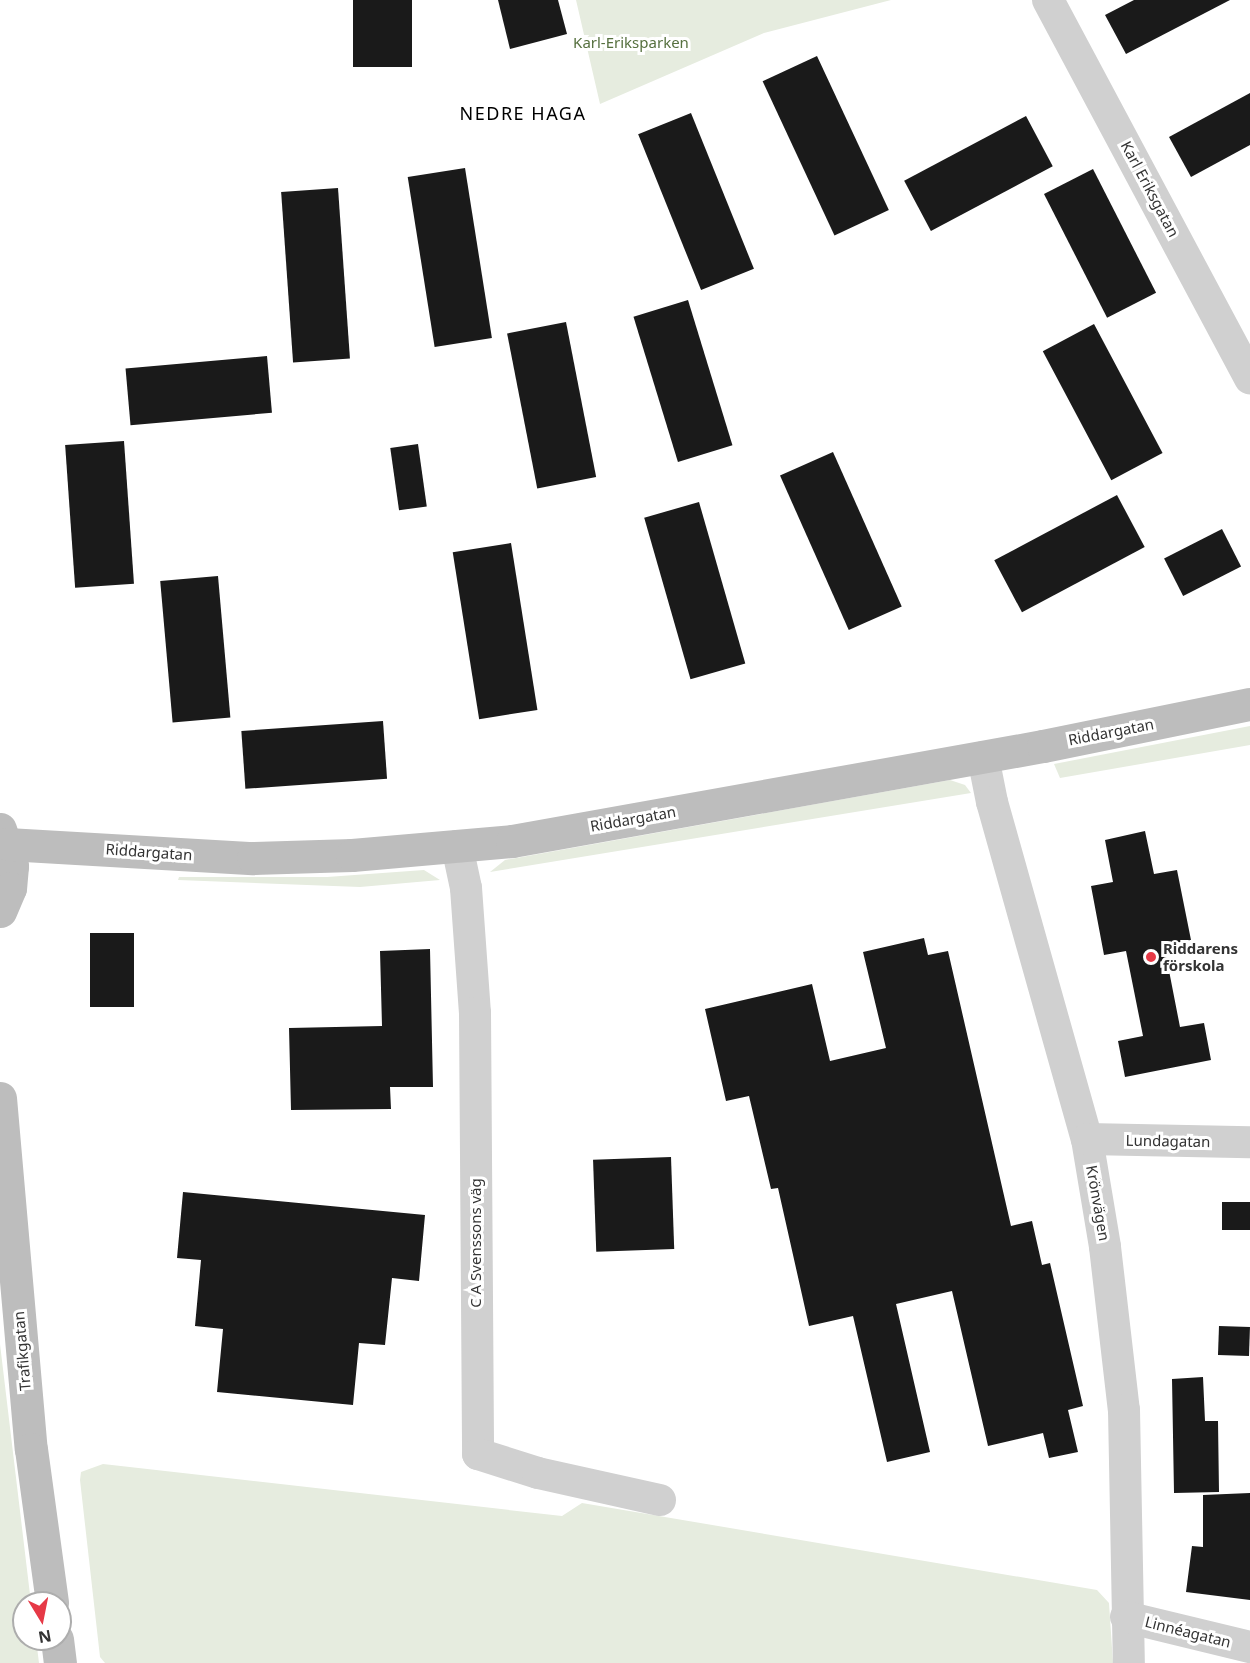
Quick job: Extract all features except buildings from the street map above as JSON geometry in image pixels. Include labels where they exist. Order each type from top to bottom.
[{"type":"street","name":"Karl Eriksgatan","points":[[1048,0],[1250,378]]},
{"type":"street","name":"Riddargatan","points":[[4,836],[253,858],[352,855],[513,841],[983,757],[1250,704]]},
{"type":"street","name":"Krönvägen","points":[[983,757],[992,802],[1087,1139],[1105,1247],[1124,1410],[1126,1617],[1129,1663]]},
{"type":"street","points":[[0,910],[10,888],[12,866],[4,836]]},
{"type":"street","name":"C A Svenssons väg","points":[[457,846],[466,888],[475,1013],[478,1454],[538,1473],[660,1500]]},
{"type":"street","name":"Trafikgatan","points":[[0,1098],[31,1449],[50,1591]]},
{"type":"street","name":"Lundagatan","points":[[1087,1139],[1250,1142]]},
{"type":"street","name":"Linnéagatan","points":[[1126,1617],[1250,1647]]},
{"type":"green space","name":"Karl-Eriksparken","points":[[576,0],[891,0],[764,33],[600,104]]},
{"type":"green space","points":[[1250,726],[1250,745],[1060,778],[1054,764]]},
{"type":"green space","points":[[950,780],[965,785],[971,793],[490,872],[505,860]]},
{"type":"green space","points":[[424,870],[440,880],[360,887],[178,880],[179,877],[327,877]]},
{"type":"green space","points":[[0,1344],[30,1591],[12,1591],[12,1651],[38,1651],[39,1663],[0,1663]]},
{"type":"green space","points":[[103,1464],[562,1516],[582,1503],[1097,1590],[1109,1603],[1113,1663],[105,1663],[100,1657],[80,1480],[81,1472]]},
{"type":"place","name":"Riddarens förskola","points":[[1151,957]]},
{"type":"district","name":"NEDRE HAGA","points":[[523,113]]}]
